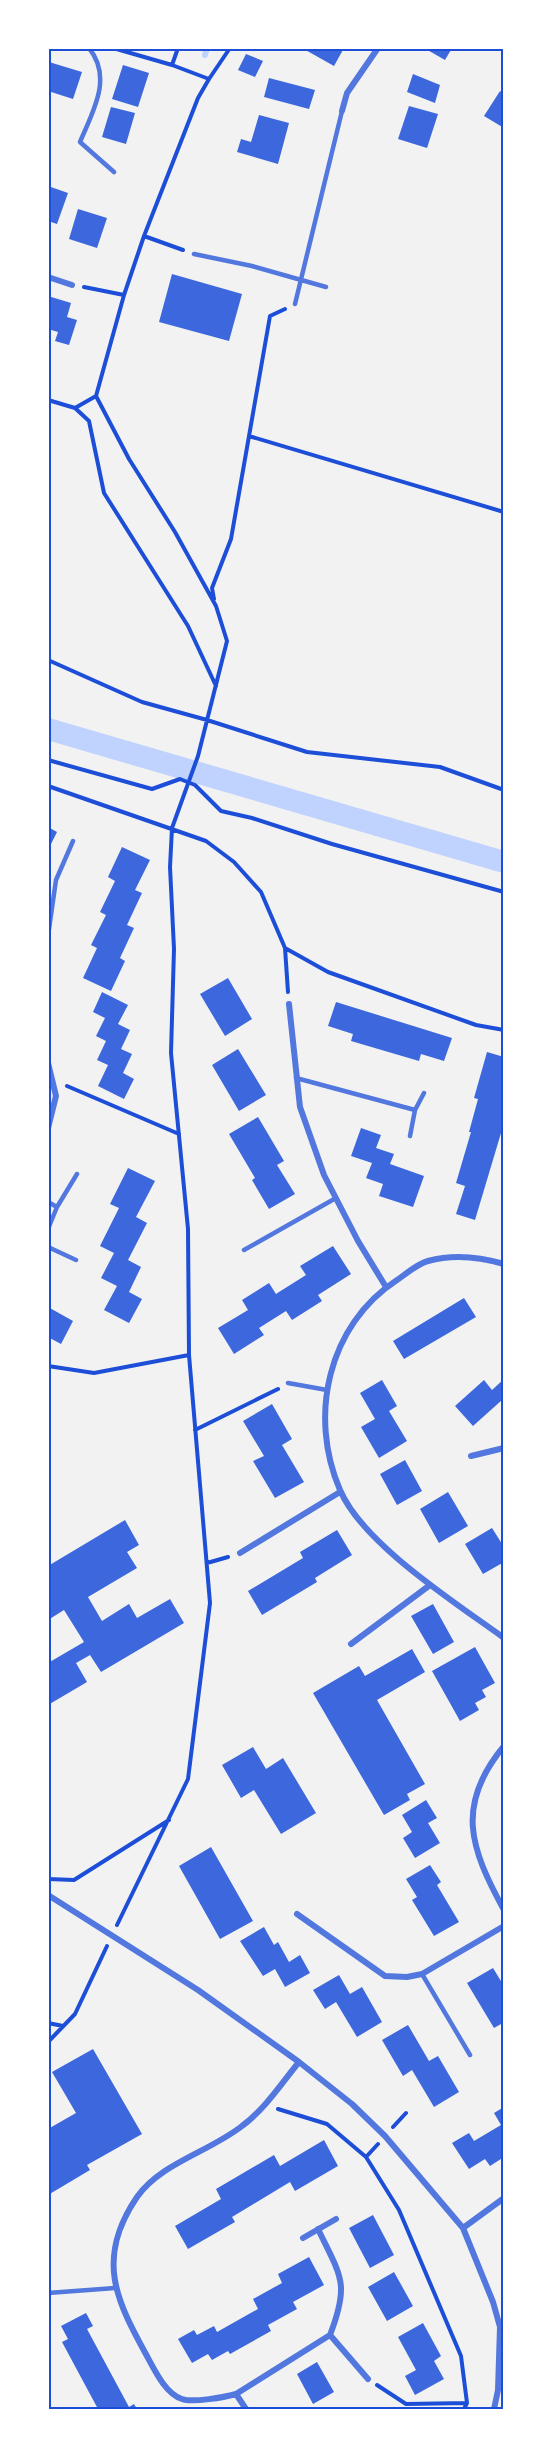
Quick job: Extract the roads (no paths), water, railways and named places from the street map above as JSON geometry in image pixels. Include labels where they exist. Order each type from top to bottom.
[{"type":"street","points":[[342,111],[347,93],[378,48]]},
{"type":"street","points":[[48,277],[72,285]]},
{"type":"street","points":[[289,1004],[300,1107],[324,1175],[358,1241],[386,1287]]},
{"type":"street","points":[[48,1063],[56,1096],[48,1128]]},
{"type":"street","points":[[504,1264],[461,1256],[426,1261],[370,1300],[353,1321],[335,1355],[327,1390],[324,1429],[328,1457],[340,1492],[367,1530],[430,1585],[504,1638]]},
{"type":"street","points":[[471,1456],[504,1448]]},
{"type":"street","points":[[240,1553],[340,1492]]},
{"type":"street","points":[[351,1644],[430,1585]]},
{"type":"street","points":[[504,1746],[489,1764],[479,1784],[474,1807],[473,1833],[484,1874],[504,1910]]},
{"type":"street","points":[[48,1895],[198,1990],[299,2062],[352,2104],[385,2136],[463,2228],[493,2302],[500,2328],[498,2390],[494,2409]]},
{"type":"street","points":[[297,1914],[385,1976],[407,1977],[422,1974],[504,1926]]},
{"type":"street","points":[[299,2062],[266,2104],[242,2126],[166,2171],[142,2191],[125,2219],[116,2242],[113,2261],[115,2288],[122,2309],[158,2375],[169,2389],[182,2399],[221,2398],[236,2394],[330,2335],[343,2293],[340,2275],[318,2229]]},
{"type":"street","points":[[463,2228],[504,2198]]},
{"type":"street","points":[[303,2238],[336,2219]]},
{"type":"street","points":[[330,2335],[368,2379]]},
{"type":"street","points":[[236,2394],[246,2409]]},
{"type":"street","points":[[181,2409],[182,2399]]},
{"type":"lane","points":[[89,48],[96,57],[102,84],[80,142],[114,172]]},
{"type":"lane","points":[[295,304],[342,111]]},
{"type":"lane","points":[[194,254],[252,266],[326,288]]},
{"type":"lane","points":[[48,936],[50,906],[56,880],[73,841]]},
{"type":"lane","points":[[296,1078],[415,1110]]},
{"type":"lane","points":[[410,1136],[415,1110],[424,1093]]},
{"type":"lane","points":[[48,1229],[57,1207],[77,1174]]},
{"type":"lane","points":[[244,1250],[336,1198]]},
{"type":"lane","points":[[48,1202],[57,1207]]},
{"type":"lane","points":[[48,1247],[76,1260]]},
{"type":"lane","points":[[288,1383],[327,1390]]},
{"type":"lane","points":[[422,1974],[470,2055]]},
{"type":"lane","points":[[48,2293],[115,2288]]},
{"type":"waterway","points":[[205,55],[207,48]]},
{"type":"waterway","points":[[48,729],[504,862]]}]
